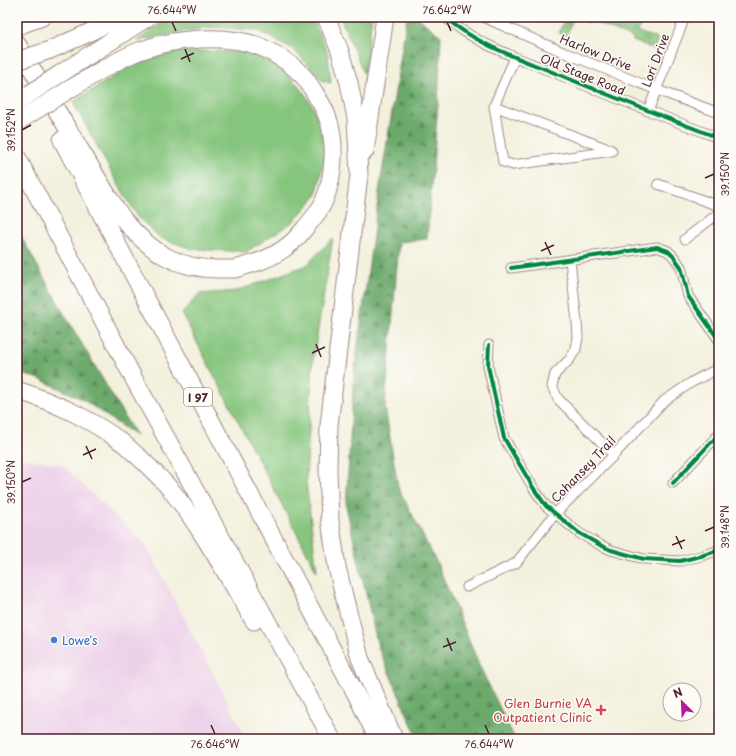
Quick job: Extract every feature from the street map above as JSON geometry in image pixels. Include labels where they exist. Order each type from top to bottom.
[{"type":"highway","points":[[17,62],[50,50],[120,17]]},
{"type":"highway","points":[[17,102],[148,17]]},
{"type":"highway","points":[[326,17],[340,51],[349,83],[356,118],[359,175],[329,425],[328,470],[330,520],[337,567],[360,658],[394,739]]},
{"type":"highway","points":[[353,229],[385,17]]},
{"type":"highway","points":[[17,26],[38,19]]},
{"type":"highway","points":[[17,44],[108,196],[124,220],[142,240],[161,254],[185,265],[209,269],[236,269],[259,262],[280,251],[298,237],[314,217],[324,201],[331,179],[333,139],[328,117],[319,98],[304,77],[283,59],[261,48],[238,41],[213,39],[189,40],[164,44],[140,51],[114,63],[70,90],[17,122]]},
{"type":"highway","name":"I 97","points":[[17,55],[357,696],[378,739]]},
{"type":"highway","points":[[17,157],[135,381],[332,739]]},
{"type":"highway","points":[[17,162],[46,212]]},
{"type":"highway","points":[[17,390],[45,399],[100,427],[124,444],[170,489],[190,516],[218,560],[325,739]]},
{"type":"street","name":"Old Stage Road","points":[[445,17],[457,28],[515,57],[648,112],[719,138]]},
{"type":"street","name":"Harlow Drive","points":[[483,17],[657,90],[719,113]]},
{"type":"street","name":"Lori Drive","points":[[648,112],[685,17]]},
{"type":"street","points":[[494,106],[612,151],[513,165],[503,162],[494,106],[515,57]]},
{"type":"street","points":[[658,184],[719,206]]},
{"type":"street","points":[[686,239],[719,213]]},
{"type":"street","points":[[511,268],[657,247],[668,251],[681,267],[688,296],[719,340]]},
{"type":"street","points":[[570,260],[578,338],[576,350],[570,359],[555,374],[552,386],[558,399],[614,455]]},
{"type":"street","points":[[488,345],[488,366],[504,438],[534,489],[546,506],[555,514],[579,533],[600,545],[611,550],[644,559],[680,561],[719,550]]},
{"type":"street","name":"Cohansey Trail","points":[[467,587],[516,563],[555,514],[614,455],[664,401],[692,382],[719,368]]},
{"type":"street","points":[[673,483],[719,434]]},
{"type":"shaded area","points":[[17,457],[62,465],[146,545],[247,739],[17,739]]},
{"type":"green space","points":[[170,17],[312,17],[328,54],[331,83],[323,81],[293,49],[257,30],[208,27],[137,41]]},
{"type":"green space","points":[[340,17],[372,17],[364,74]]},
{"type":"green space","points":[[407,17],[417,17],[441,36],[438,104],[427,239],[399,242],[385,407],[398,487],[437,563],[481,669],[515,739],[418,739],[378,647],[346,506],[354,374],[379,192]]},
{"type":"green space","points":[[565,17],[574,17],[566,36],[559,33]]},
{"type":"green space","points":[[576,17],[643,17],[638,32],[658,39],[654,49],[633,41],[633,38],[591,21],[590,23]]},
{"type":"green space","points":[[217,51],[250,53],[278,66],[298,85],[309,100],[314,109],[322,134],[324,160],[316,196],[293,222],[246,252],[193,249],[160,238],[138,217],[114,177],[73,102],[129,67],[173,52]]},
{"type":"green space","points":[[17,229],[62,310],[136,436],[82,399],[37,378],[17,373]]},
{"type":"green space","points":[[333,238],[313,360],[306,481],[317,572],[182,314],[199,294],[237,291],[307,265]]},
{"type":"cycle path","points":[[445,17],[457,27],[497,50],[719,138]]},
{"type":"cycle path","points":[[511,268],[657,247],[668,251],[681,267],[688,296],[719,340]]},
{"type":"cycle path","points":[[489,345],[488,366],[504,438],[534,489],[546,506],[579,533],[600,545],[611,550],[644,559],[680,561],[719,550]]},
{"type":"cycle path","points":[[673,483],[719,434]]},
{"type":"place","name":"Lowe's","points":[[54,640]]},
{"type":"place","name":"Glen Burnie VA Outpatient Clinic","points":[[601,710]]}]
